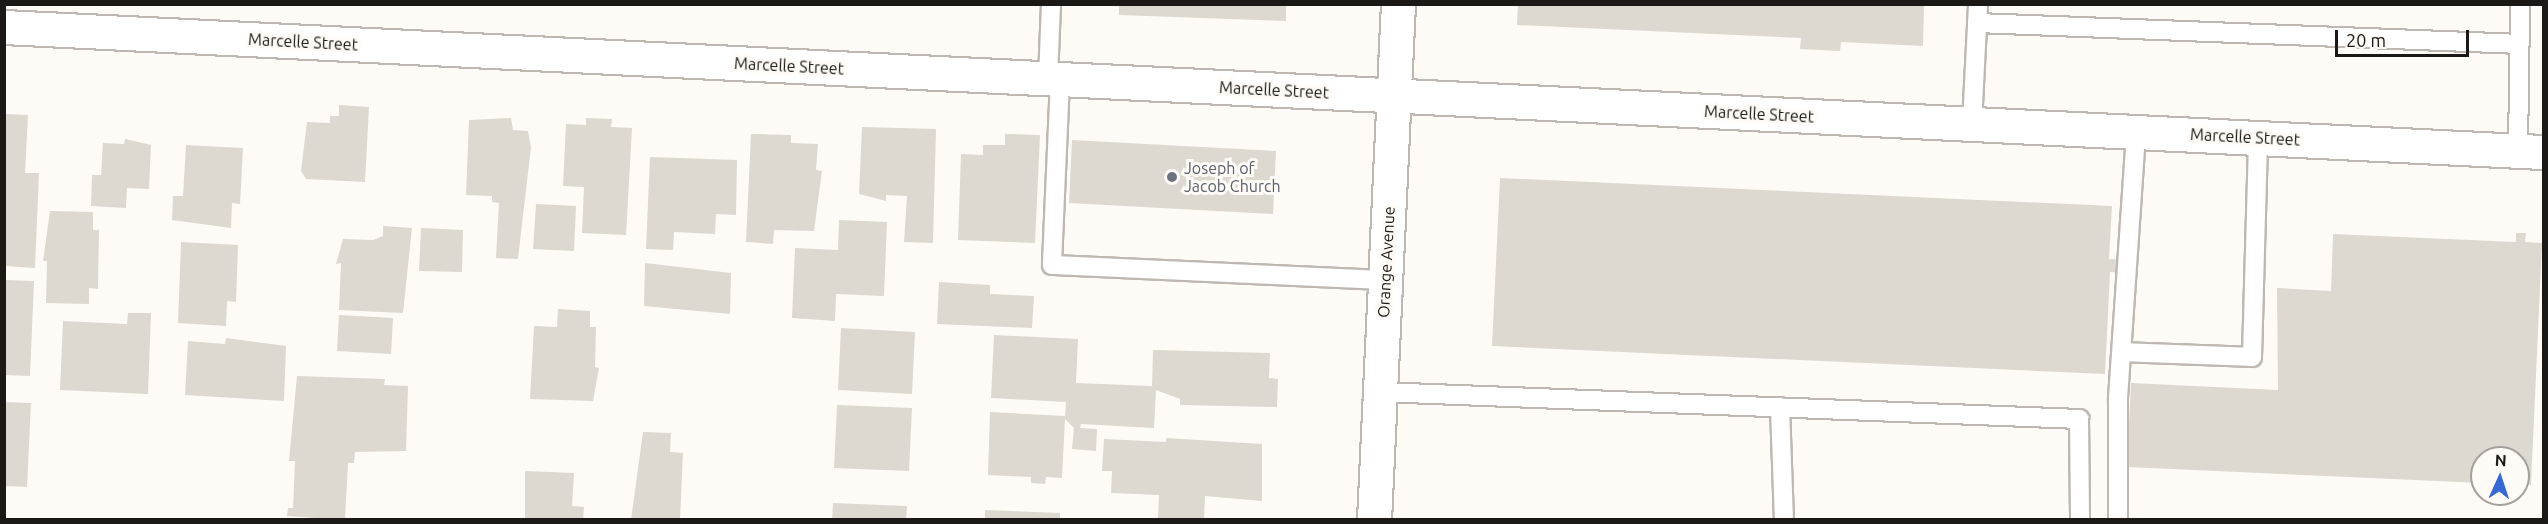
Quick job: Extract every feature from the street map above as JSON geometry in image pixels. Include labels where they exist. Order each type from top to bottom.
[{"type":"street","name":"Orange Avenue","points":[[1374,519],[1398,4]]},
{"type":"street","name":"Marcelle Street","points":[[4,27],[2531,151]]},
{"type":"lane","points":[[1052,4],[1054,79],[1052,265],[1385,280]]},
{"type":"lane","points":[[2520,4],[2520,44],[2531,151]]},
{"type":"lane","points":[[1972,124],[1978,14],[2520,44]]},
{"type":"lane","points":[[2118,519],[2122,352],[2136,132]]},
{"type":"lane","points":[[2122,352],[2252,357],[2258,138]]},
{"type":"lane","points":[[1380,392],[2079,418],[2080,519]]},
{"type":"lane","points":[[1780,407],[1784,519]]},
{"type":"building","points":[[1119,4],[1286,4],[1286,21],[1119,15]]},
{"type":"building","points":[[1518,4],[1924,4],[1923,46],[1841,42],[1840,51],[1800,49],[1801,38],[1517,25]]},
{"type":"building","points":[[339,105],[369,107],[365,182],[306,179],[301,171],[307,122],[330,123],[330,116],[339,116]]},
{"type":"building","points":[[5,114],[28,115],[25,173],[39,173],[35,268],[5,266]]},
{"type":"building","points":[[511,118],[513,130],[528,131],[531,147],[518,259],[496,258],[499,203],[492,202],[492,196],[466,195],[469,120]]},
{"type":"building","points":[[586,118],[612,119],[611,127],[632,128],[626,235],[582,233],[584,187],[563,186],[566,124],[586,125]]},
{"type":"building","points":[[862,127],[936,129],[933,243],[904,242],[907,196],[886,195],[886,201],[859,194]]},
{"type":"building","points":[[751,134],[791,135],[791,143],[818,144],[816,170],[822,171],[814,231],[774,230],[773,244],[746,242]]},
{"type":"building","points":[[1005,134],[1040,135],[1035,243],[958,240],[961,154],[983,155],[983,145],[1005,145]]},
{"type":"building","points":[[125,139],[151,145],[149,189],[127,188],[126,208],[91,206],[92,175],[101,175],[103,143],[124,144]]},
{"type":"building","name":"Joseph of Jacob Church","points":[[1072,140],[1276,151],[1273,214],[1069,203]]},
{"type":"building","points":[[186,145],[243,148],[240,204],[232,203],[231,228],[172,220],[173,196],[183,196]]},
{"type":"building","points":[[650,157],[737,160],[736,215],[716,214],[715,234],[674,232],[673,250],[646,249]]},
{"type":"building","points":[[1500,178],[2112,206],[2109,259],[2125,260],[2125,273],[2110,272],[2105,374],[1492,346]]},
{"type":"building","points":[[536,204],[576,206],[574,251],[533,249]]},
{"type":"building","points":[[50,211],[93,212],[93,230],[99,230],[98,289],[89,288],[89,304],[46,303],[47,261],[43,261]]},
{"type":"building","points":[[839,220],[887,222],[884,296],[836,294],[835,321],[792,318],[795,248],[838,250]]},
{"type":"building","points":[[383,226],[412,228],[403,313],[339,310],[341,263],[336,264],[343,239],[373,240],[383,236]]},
{"type":"building","points":[[421,228],[463,230],[462,272],[419,271]]},
{"type":"building","points":[[2516,233],[2526,233],[2525,242],[2542,243],[2531,485],[2530,446],[2470,446],[2470,482],[2127,467],[2131,383],[2278,390],[2277,288],[2331,291],[2333,234],[2516,242]]},
{"type":"building","points":[[181,242],[238,245],[236,302],[227,301],[226,326],[178,323]]},
{"type":"building","points":[[645,263],[731,273],[730,314],[644,306]]},
{"type":"building","points":[[4,280],[34,281],[30,376],[4,375]]},
{"type":"building","points":[[939,282],[990,285],[990,294],[1034,296],[1032,328],[937,324]]},
{"type":"building","points":[[558,309],[590,311],[590,327],[596,327],[595,367],[599,368],[593,401],[530,399],[534,326],[557,327]]},
{"type":"building","points":[[128,313],[151,313],[148,394],[60,390],[63,321],[127,324]]},
{"type":"building","points":[[339,315],[393,318],[391,354],[337,351]]},
{"type":"building","points":[[841,328],[915,332],[912,394],[838,390]]},
{"type":"building","points":[[994,335],[1078,339],[1076,383],[1152,386],[1153,350],[1270,353],[1269,378],[1278,379],[1277,407],[1180,405],[1180,399],[1156,390],[1154,428],[1081,424],[1080,428],[1097,429],[1096,451],[1072,449],[1074,428],[1065,419],[1062,478],[1046,477],[1045,484],[1031,483],[1031,477],[988,475],[990,412],[1065,416],[1066,402],[991,398]]},
{"type":"building","points":[[226,338],[286,346],[284,401],[185,395],[188,341],[225,344]]},
{"type":"building","points":[[297,376],[385,379],[384,385],[408,386],[406,451],[355,452],[354,463],[348,463],[345,520],[287,516],[288,508],[293,508],[295,461],[289,461]]},
{"type":"building","points":[[4,402],[31,403],[27,487],[4,486]]},
{"type":"building","points":[[837,405],[912,408],[909,471],[834,468]]},
{"type":"building","points":[[643,432],[671,433],[670,452],[683,453],[680,520],[631,520]]},
{"type":"building","points":[[1166,438],[1262,444],[1262,501],[1205,496],[1204,520],[1158,520],[1159,495],[1111,493],[1112,471],[1102,471],[1104,439],[1166,442]]},
{"type":"building","points":[[525,471],[574,473],[572,506],[584,507],[583,520],[525,520]]},
{"type":"building","points":[[833,503],[907,506],[906,520],[832,520]]},
{"type":"building","points":[[985,510],[1060,513],[1060,520],[985,520]]},
{"type":"place","name":"Joseph of Jacob Church","points":[[1172,177]]}]
